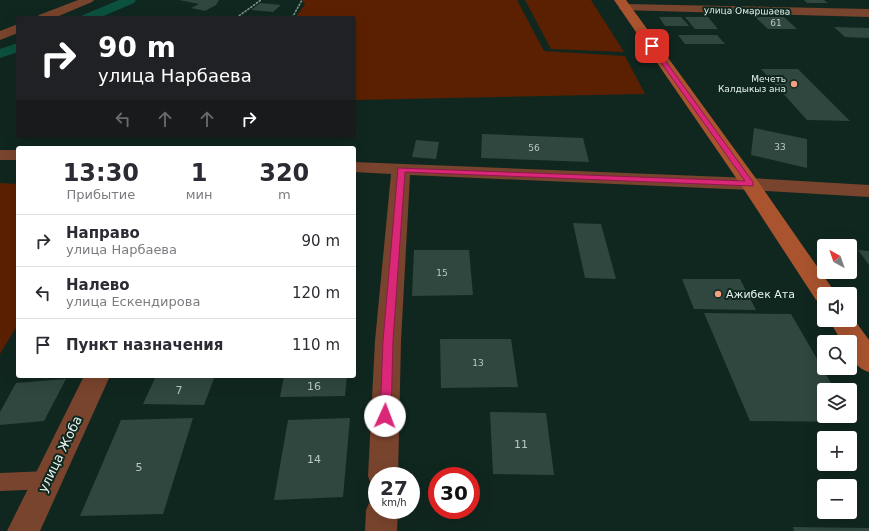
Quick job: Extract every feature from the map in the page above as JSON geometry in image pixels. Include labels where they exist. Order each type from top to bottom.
[{"type":"street","points":[[48,16],[88,0]]},
{"type":"street","points":[[854,0],[869,12]]},
{"type":"street","points":[[623,4],[750,184],[819,287]]},
{"type":"street","name":"улица Омаршаева","points":[[623,4],[869,12]]},
{"type":"street","points":[[0,36],[16,29]]},
{"type":"street","points":[[0,154],[16,155]]},
{"type":"street","points":[[356,167],[750,184],[869,191]]},
{"type":"street","points":[[383,467],[388,341],[401,169]]},
{"type":"street","points":[[846,327],[869,361]]},
{"type":"street","name":"улица Жоба","points":[[23,531],[96,378]]},
{"type":"street","points":[[381,531],[382,519]]},
{"type":"lane","points":[[0,482],[48,480]]},
{"type":"path","points":[[239,16],[261,0]]},
{"type":"path","points":[[293,16],[302,0]]},
{"type":"shaded area","points":[[302,0],[517,0],[544,51],[625,56],[645,94],[356,100],[356,16],[296,16],[305,4]]},
{"type":"shaded area","points":[[525,0],[591,0],[624,52],[551,49]]},
{"type":"shaded area","points":[[0,183],[16,184],[16,327],[0,354]]},
{"type":"building","points":[[179,0],[219,0],[216,5],[205,11],[191,8],[199,4]]},
{"type":"building","points":[[804,0],[824,0],[828,3],[807,3]]},
{"type":"building","points":[[260,3],[281,5],[273,12],[251,10]]},
{"type":"building","points":[[659,17],[681,17],[689,26],[665,26]]},
{"type":"building","points":[[685,17],[708,17],[718,29],[695,29]]},
{"type":"building","points":[[755,17],[784,17],[797,29],[768,29]]},
{"type":"building","points":[[834,27],[869,28],[869,38],[845,37]]},
{"type":"building","points":[[678,35],[717,35],[725,44],[685,44]]},
{"type":"building","name":"Мечеть Калдыкыз ана","points":[[761,69],[798,69],[850,121],[807,120]]},
{"type":"building","points":[[754,128],[807,139],[807,168],[751,155]]},
{"type":"building","points":[[482,134],[583,138],[589,162],[481,158]]},
{"type":"building","points":[[416,140],[439,142],[436,159],[412,157]]},
{"type":"building","points":[[573,223],[601,224],[616,279],[585,278]]},
{"type":"building","points":[[414,250],[469,250],[473,295],[412,296]]},
{"type":"building","points":[[858,250],[869,251],[869,265]]},
{"type":"building","name":"Ажибек Ата","points":[[682,279],[740,279],[756,310],[694,309]]},
{"type":"building","points":[[704,313],[791,314],[817,359],[817,375],[826,375],[831,383],[817,383],[817,422],[750,421]]},
{"type":"building","points":[[440,339],[511,339],[518,387],[441,388]]},
{"type":"building","points":[[155,378],[214,378],[204,405],[143,404]]},
{"type":"building","points":[[284,378],[347,378],[345,396],[280,397]]},
{"type":"building","points":[[66,379],[44,421],[0,425],[0,412],[16,383]]},
{"type":"building","points":[[490,412],[546,413],[554,475],[493,474]]},
{"type":"building","points":[[193,418],[163,514],[80,516],[121,420]]},
{"type":"building","points":[[350,418],[343,497],[274,500],[288,420]]},
{"type":"building","points":[[793,527],[869,528],[869,531],[794,531]]},
{"type":"waterway","points":[[93,16],[130,0]]},
{"type":"waterway","points":[[0,54],[16,48]]},
{"type":"place","name":"Мечеть Калдыкыз ана","points":[[794,84]]},
{"type":"place","name":"Ажибек Ата","points":[[718,294]]},
{"type":"route","points":[[385,416],[388,341],[401,169],[750,184],[652,46]]}]
